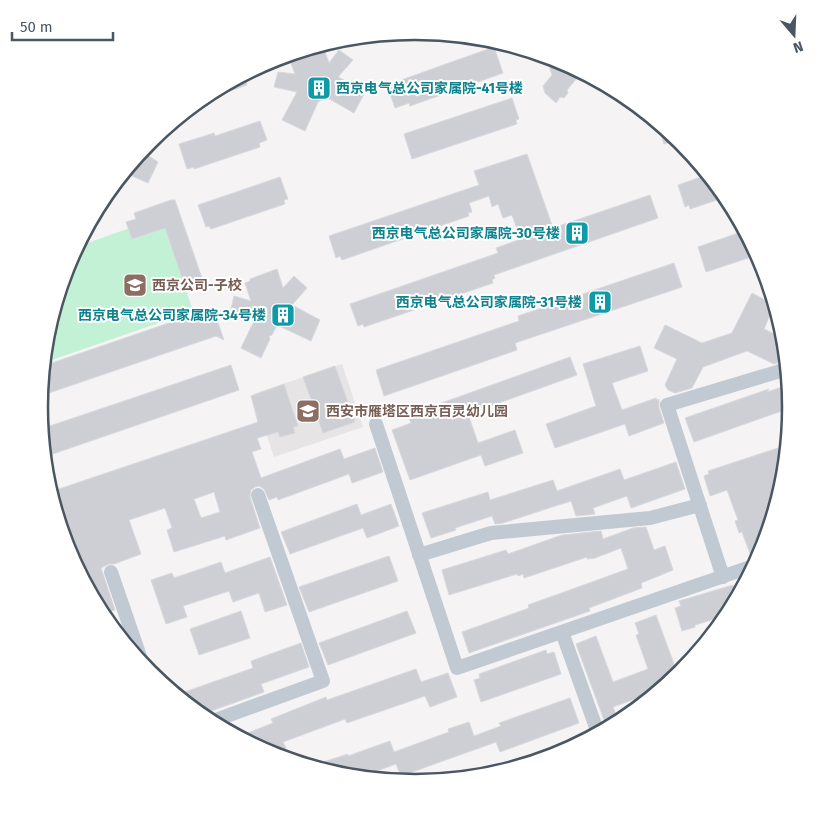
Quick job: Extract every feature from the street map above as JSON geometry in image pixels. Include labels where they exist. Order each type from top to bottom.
[{"type":"street","points":[[723,576],[666,405],[780,372]]},
{"type":"street","points":[[376,424],[457,668],[744,569]]},
{"type":"street","points":[[221,718],[323,682],[258,495]]},
{"type":"street","points":[[419,555],[491,533],[650,518],[700,505]]},
{"type":"street","points":[[111,572],[136,645]]},
{"type":"street","points":[[562,632],[596,726]]},
{"type":"shaded area","name":"西安市雁塔区西京百灵幼儿园","points":[[342,364],[363,427],[274,457],[253,394]]},
{"type":"green space","name":"西京公司-子校","points":[[161,217],[193,311],[51,360],[60,312],[75,267],[86,244]]},
{"type":"building","points":[[491,48],[495,49],[503,73],[410,106],[409,103],[395,108],[387,85]]},
{"type":"building","name":"西京电气总公司家属院-41号楼","points":[[339,50],[353,60],[338,77],[365,92],[354,113],[326,97],[318,102],[305,131],[282,120],[297,92],[274,87],[278,72],[295,74],[290,62],[325,52],[329,63]]},
{"type":"building","points":[[549,66],[577,78],[567,90],[568,93],[564,98],[560,97],[556,103],[545,93],[543,86],[552,75]]},
{"type":"building","points":[[246,81],[247,85],[225,93]]},
{"type":"building","points":[[512,98],[519,119],[516,120],[517,124],[412,159],[404,134]]},
{"type":"building","points":[[260,121],[267,140],[259,143],[260,147],[194,169],[194,167],[187,169],[179,144],[214,133],[215,136]]},
{"type":"building","points":[[661,135],[669,143],[664,144]]},
{"type":"building","points":[[527,154],[553,228],[650,195],[658,218],[494,275],[493,283],[364,327],[363,324],[358,326],[350,304],[498,253],[496,248],[521,239],[512,215],[503,218],[498,204],[492,207],[489,196],[469,203],[472,212],[468,213],[469,216],[342,260],[340,256],[336,258],[329,236],[479,185],[474,171]]},
{"type":"building","points":[[148,155],[158,162],[148,183],[130,175]]},
{"type":"building","points":[[280,177],[288,199],[284,200],[285,204],[211,229],[209,226],[206,227],[198,205]]},
{"type":"building","points":[[700,177],[718,200],[690,209],[689,205],[685,207],[678,185]]},
{"type":"building","points":[[175,200],[204,284],[186,290],[165,228],[132,239],[126,222],[136,219],[134,213]]},
{"type":"building","points":[[737,233],[750,257],[706,272],[698,247]]},
{"type":"building","points":[[674,263],[682,287],[515,343],[517,350],[384,396],[376,370],[519,321],[518,316]]},
{"type":"building","name":"西京电气总公司家属院-34号楼","points":[[277,269],[283,288],[294,276],[307,288],[292,305],[320,320],[311,341],[277,325],[272,335],[269,336],[270,339],[261,358],[241,348],[255,319],[230,313],[234,296],[251,301],[245,283],[250,281],[250,279]]},
{"type":"building","points":[[752,293],[765,300],[770,315],[764,329],[774,334],[778,363],[774,364],[747,351],[703,367],[692,388],[675,393],[668,390],[665,385],[677,359],[654,348],[665,325],[702,343],[732,333]]},
{"type":"building","points":[[213,308],[224,340],[216,336],[48,393],[50,363]]},
{"type":"building","points":[[640,346],[648,371],[612,383],[622,410],[656,398],[658,401],[659,399],[659,408],[664,423],[629,436],[625,424],[555,448],[546,424],[596,406],[583,364]]},
{"type":"building","points":[[570,357],[577,375],[468,414],[478,443],[515,430],[523,453],[485,466],[481,455],[410,480],[392,430],[411,423],[408,415]]},
{"type":"building","points":[[231,365],[239,390],[51,455],[48,427]]},
{"type":"building","points":[[335,366],[355,422],[323,433],[303,377]]},
{"type":"building","points":[[284,384],[298,426],[293,427],[295,433],[280,437],[278,432],[257,438],[261,449],[252,452],[261,478],[340,449],[344,459],[375,448],[383,472],[352,483],[349,474],[278,500],[277,497],[269,500],[264,489],[259,486],[255,487],[251,490],[250,497],[260,528],[226,540],[225,536],[174,552],[167,530],[172,528],[165,508],[129,520],[141,554],[101,568],[115,610],[110,612],[85,569],[75,547],[57,490],[258,422],[251,396]],"holes":[[[214,492],[220,512],[201,518],[194,499]]]},
{"type":"building","points":[[781,387],[782,411],[694,442],[685,418],[769,389],[767,392]]},
{"type":"building","points":[[778,448],[769,502],[751,555],[742,532],[739,533],[735,521],[738,520],[727,490],[710,496],[704,476],[709,474],[708,471]]},
{"type":"building","points":[[676,462],[685,489],[631,508],[627,496],[593,508],[595,514],[576,516],[571,501],[503,523],[495,524],[492,516],[431,538],[422,513],[488,492],[490,500],[553,480],[557,491],[620,469],[624,480]]},
{"type":"building","points":[[357,504],[361,515],[391,504],[399,526],[367,538],[363,528],[290,554],[281,532]]},
{"type":"building","points":[[646,527],[654,550],[665,546],[673,570],[641,583],[642,588],[589,608],[590,611],[469,653],[462,632],[529,608],[528,605],[628,569],[621,548],[595,558],[587,559],[587,557],[524,578],[523,574],[518,576],[517,574],[449,595],[442,570],[506,550],[508,554],[562,535],[601,531],[603,539],[633,528]]},
{"type":"building","points":[[389,556],[398,581],[309,612],[299,587]]},
{"type":"building","points":[[270,557],[287,605],[265,612],[259,593],[233,602],[229,591],[183,606],[187,617],[166,624],[151,580],[172,573],[174,578],[221,562],[225,573]]},
{"type":"building","points":[[733,585],[734,587],[714,619],[682,631],[675,608],[681,606],[679,601]]},
{"type":"building","points":[[241,611],[250,638],[199,655],[190,629]]},
{"type":"building","points":[[407,611],[416,633],[328,665],[319,643]]},
{"type":"building","points":[[656,615],[675,666],[639,698],[613,707],[616,714],[604,721],[576,644],[596,636],[613,682],[648,669],[636,635],[639,634],[635,623]]},
{"type":"building","points":[[301,643],[309,667],[261,684],[264,692],[210,711],[184,692],[253,668],[251,661]]},
{"type":"building","points":[[546,650],[547,654],[554,652],[561,674],[481,702],[474,680],[480,678],[479,674]]},
{"type":"building","points":[[416,669],[421,682],[448,673],[457,697],[430,707],[425,696],[347,723],[345,719],[283,742],[286,748],[282,749],[247,733],[273,723],[271,719],[326,697],[327,700]]},
{"type":"building","points":[[570,698],[579,723],[500,752],[496,742],[407,774],[400,773],[396,764],[375,772],[324,762],[348,754],[348,756],[390,741],[394,752],[449,732],[448,729],[469,722],[474,736],[501,726],[499,723]]},
{"type":"place","name":"西京电气总公司家属院-41号楼","points":[[319,88]]},
{"type":"place","name":"西京电气总公司家属院-30号楼","points":[[577,233]]},
{"type":"place","name":"西京公司-子校","points":[[135,285]]},
{"type":"place","name":"西京电气总公司家属院-31号楼","points":[[600,302]]},
{"type":"place","name":"西京电气总公司家属院-34号楼","points":[[283,315]]},
{"type":"place","name":"西安市雁塔区西京百灵幼儿园","points":[[308,411]]}]
